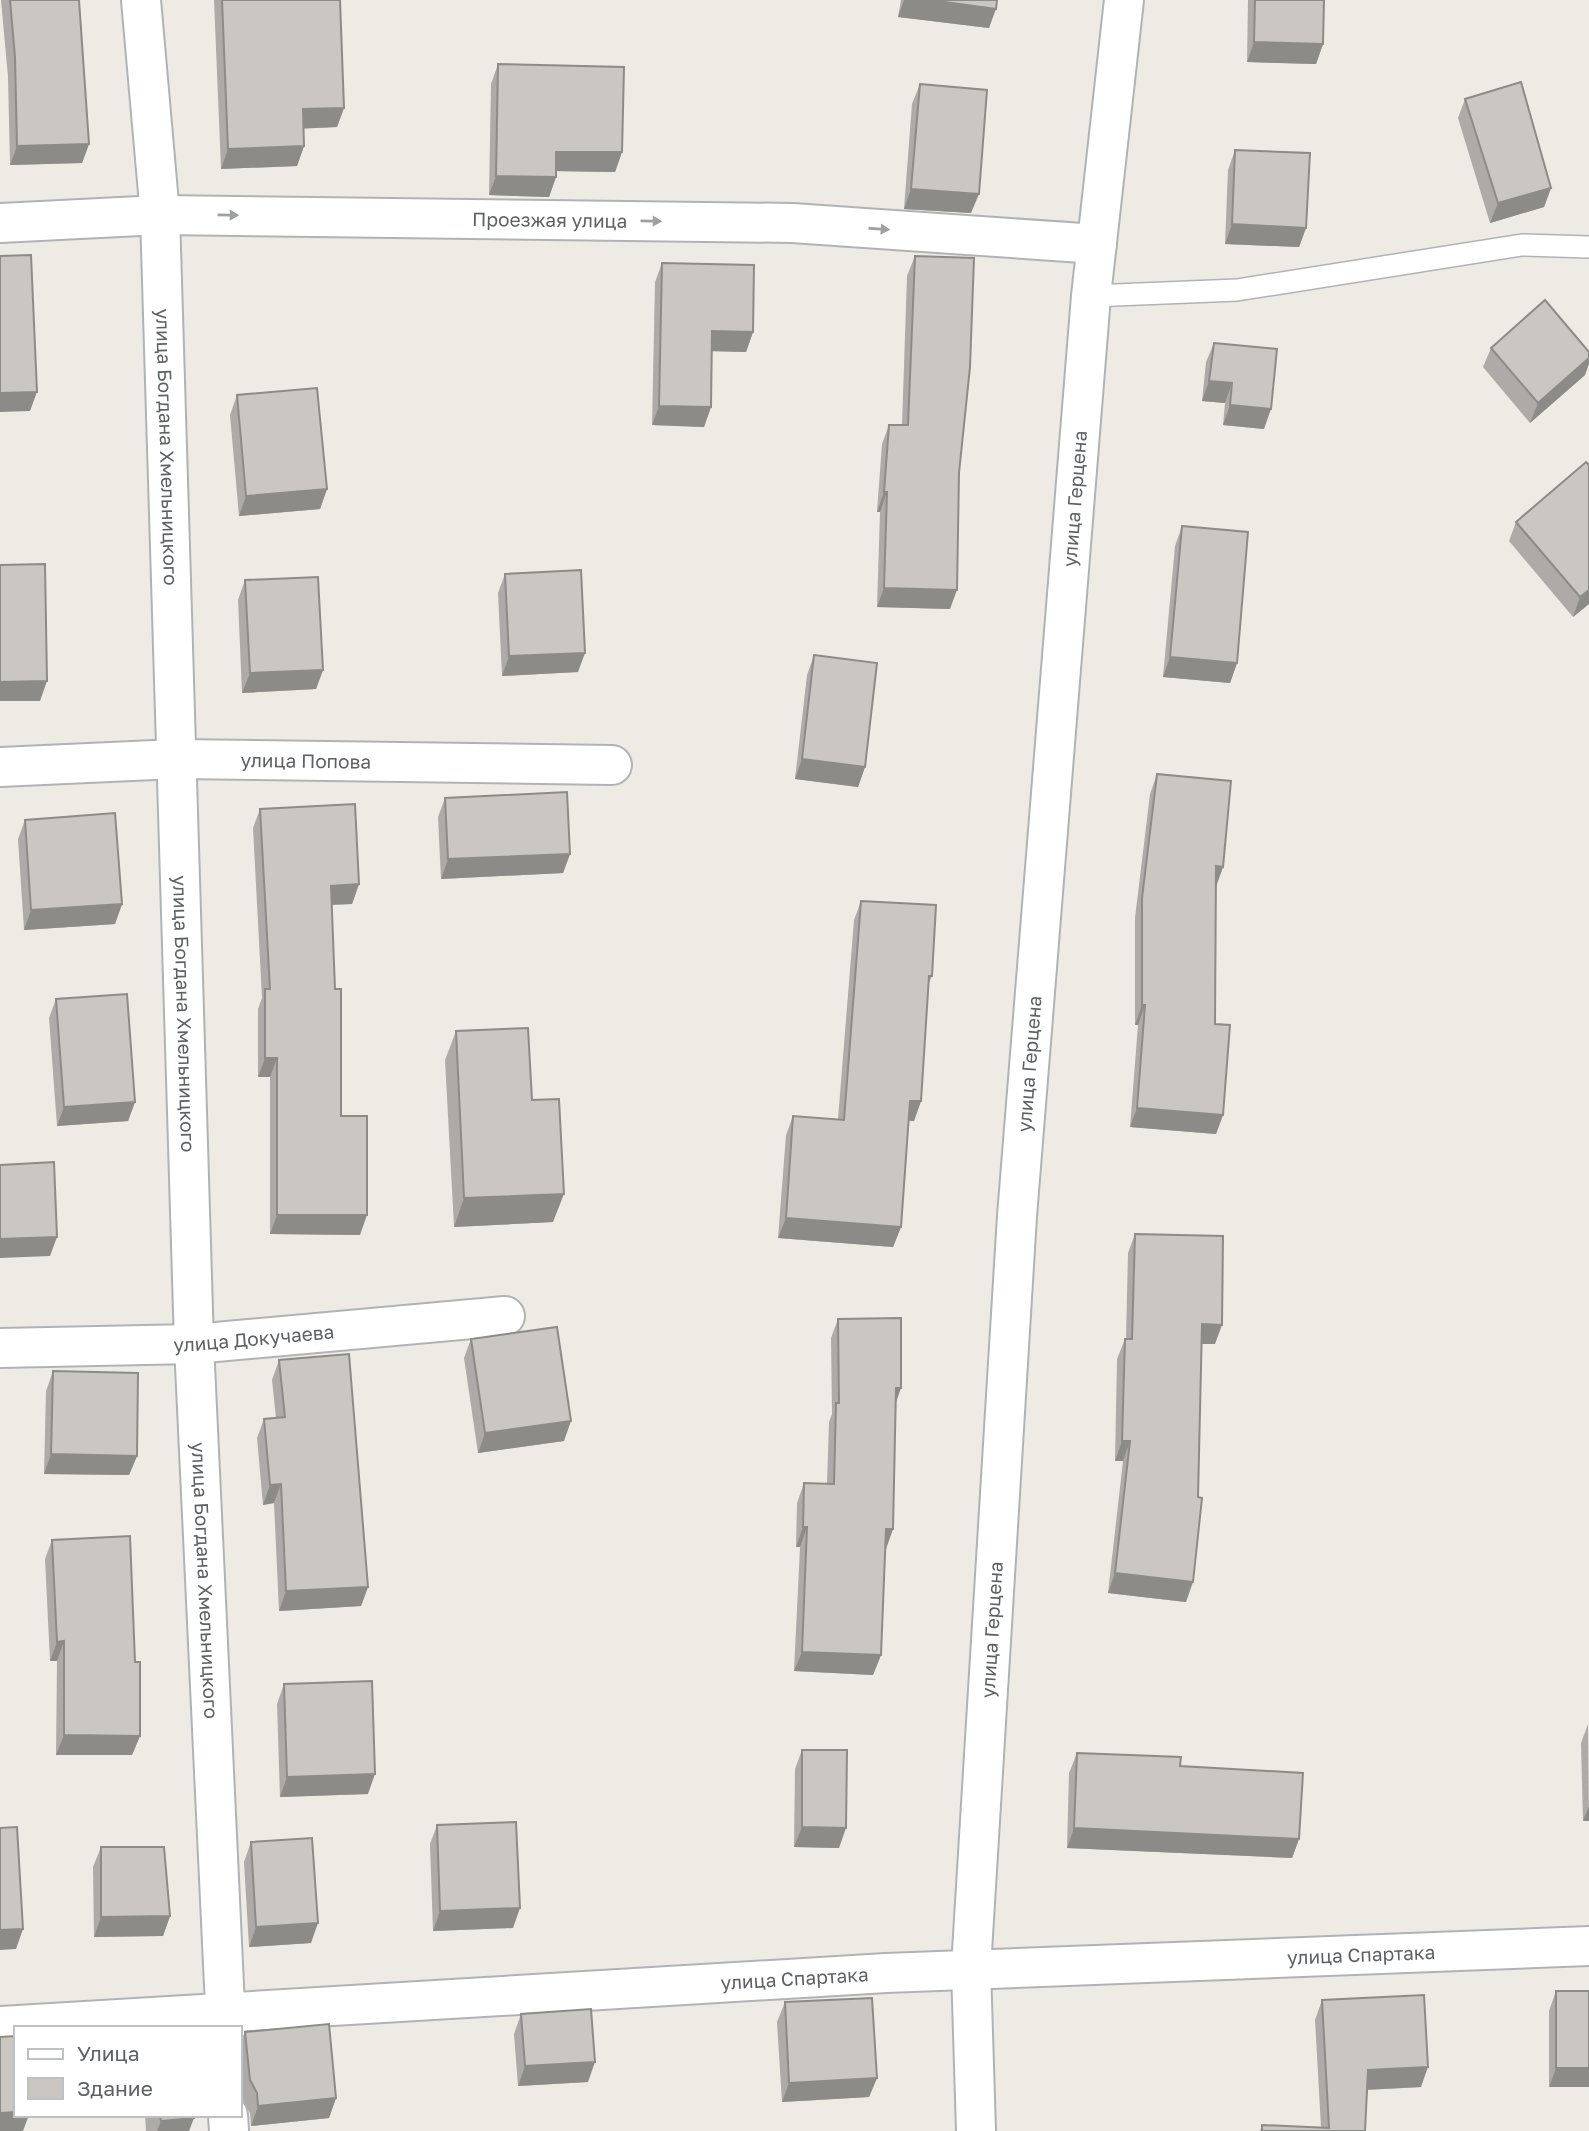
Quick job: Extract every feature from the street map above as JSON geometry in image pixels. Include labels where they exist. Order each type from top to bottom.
[{"type":"street","name":"улица Богдана Хмельницкого","points":[[141,0],[160,215],[194,1344],[226,2019]]},
{"type":"street","name":"улица Герцена","points":[[976,2131],[971,1968],[1017,1216],[1091,296],[1124,0]]},
{"type":"street","name":"Проезжая улица","points":[[0,223],[160,215],[792,223],[1097,244]]},
{"type":"street","name":"улица Попова","points":[[0,768],[176,759],[612,765]]},
{"type":"street","name":"улица Докучаева","points":[[0,1348],[194,1344],[505,1316]]},
{"type":"street","name":"улица Спартака","points":[[0,2026],[226,2019],[971,1968],[1589,1947]]},
{"type":"lane","points":[[1091,296],[1237,290],[1522,245],[1589,247]]},
{"type":"building","points":[[10,0],[79,0],[89,144],[17,146],[15,57]]},
{"type":"building","points":[[222,0],[340,0],[344,108],[303,109],[304,146],[228,149]]},
{"type":"building","points":[[930,0],[997,0],[996,9]]},
{"type":"building","points":[[1255,0],[1324,0],[1323,44],[1254,42]]},
{"type":"building","points":[[498,64],[624,67],[622,152],[556,152],[556,177],[496,176]]},
{"type":"building","points":[[1521,82],[1551,188],[1498,203],[1465,99]]},
{"type":"building","points":[[920,84],[987,90],[979,194],[911,189]]},
{"type":"building","points":[[1235,150],[1310,153],[1306,228],[1232,224]]},
{"type":"building","points":[[31,255],[37,392],[0,393],[0,256]]},
{"type":"building","points":[[915,256],[974,258],[970,367],[959,473],[957,590],[884,588],[887,492],[884,492],[889,425],[908,425]]},
{"type":"building","points":[[662,263],[754,265],[753,332],[712,331],[711,407],[659,406]]},
{"type":"building","points":[[1545,300],[1589,352],[1589,358],[1538,403],[1491,348]]},
{"type":"building","points":[[1214,343],[1277,349],[1271,409],[1230,405],[1232,383],[1209,381]]},
{"type":"building","points":[[317,388],[327,489],[246,496],[237,395]]},
{"type":"building","points":[[1586,462],[1589,465],[1589,590],[1580,597],[1516,522]]},
{"type":"building","points":[[1182,526],[1248,532],[1237,663],[1170,657]]},
{"type":"building","points":[[45,564],[47,681],[0,682],[0,565]]},
{"type":"building","points":[[581,570],[585,653],[509,656],[505,574]]},
{"type":"building","points":[[318,577],[323,670],[250,673],[245,580]]},
{"type":"building","points":[[814,655],[877,663],[865,767],[802,759]]},
{"type":"building","points":[[1157,774],[1231,781],[1223,867],[1216,866],[1215,1024],[1230,1025],[1223,1115],[1137,1108],[1145,1005],[1142,1005],[1142,898]]},
{"type":"building","points":[[567,792],[570,854],[448,859],[445,798]]},
{"type":"building","points":[[355,804],[359,884],[331,886],[335,989],[341,989],[341,1116],[367,1116],[367,1215],[277,1215],[277,1058],[265,1058],[265,989],[270,989],[260,809]]},
{"type":"building","points":[[115,813],[122,904],[31,910],[25,820]]},
{"type":"building","points":[[861,901],[936,905],[921,1101],[910,1101],[901,1227],[786,1218],[793,1116],[844,1120]]},
{"type":"building","points":[[127,994],[135,1102],[64,1107],[56,999]]},
{"type":"building","points":[[528,1028],[532,1100],[559,1099],[564,1194],[464,1198],[456,1031]]},
{"type":"building","points":[[54,1162],[57,1237],[0,1239],[0,1165]]},
{"type":"building","points":[[1135,1234],[1223,1236],[1222,1325],[1202,1324],[1198,1497],[1202,1498],[1193,1582],[1115,1573],[1130,1441],[1122,1441],[1125,1339],[1132,1339]]},
{"type":"building","points":[[901,1318],[901,1388],[896,1388],[893,1529],[886,1529],[881,1655],[802,1652],[807,1527],[803,1527],[804,1483],[834,1484],[836,1403],[839,1403],[838,1319]]},
{"type":"building","points":[[557,1327],[571,1421],[485,1433],[471,1339]]},
{"type":"building","points":[[349,1354],[368,1587],[286,1591],[281,1484],[270,1485],[264,1419],[285,1417],[279,1360]]},
{"type":"building","points":[[53,1371],[138,1373],[137,1456],[51,1454]]},
{"type":"building","points":[[130,1536],[135,1662],[140,1662],[140,1736],[64,1735],[64,1641],[57,1642],[52,1540]]},
{"type":"building","points":[[372,1681],[375,1774],[287,1777],[284,1684]]},
{"type":"building","points":[[802,1750],[847,1750],[846,1828],[802,1827]]},
{"type":"building","points":[[1077,1753],[1181,1757],[1180,1766],[1303,1773],[1299,1839],[1074,1828]]},
{"type":"building","points":[[516,1822],[520,1908],[440,1911],[437,1825]]},
{"type":"building","points":[[17,1827],[23,1929],[0,1930],[0,1828]]},
{"type":"building","points":[[312,1838],[318,1923],[256,1927],[251,1842]]},
{"type":"building","points":[[101,1847],[164,1847],[170,1916],[101,1917]]},
{"type":"building","points":[[1556,1991],[1589,1991],[1589,2068],[1556,2068]]},
{"type":"building","points":[[1424,1995],[1428,2067],[1368,2070],[1365,2131],[1262,2131],[1262,2125],[1329,2128],[1322,2000]]},
{"type":"building","points":[[872,1998],[877,2078],[789,2083],[785,2002]]},
{"type":"building","points":[[591,2009],[595,2062],[525,2066],[521,2014]]},
{"type":"building","points":[[329,2024],[336,2098],[258,2106],[257,2093],[250,2080],[245,2032]]},
{"type":"building","points":[[14,2036],[14,2112],[0,2113],[0,2037]]},
{"type":"building","points":[[160,2117],[194,2117],[194,2118],[161,2121]]}]
